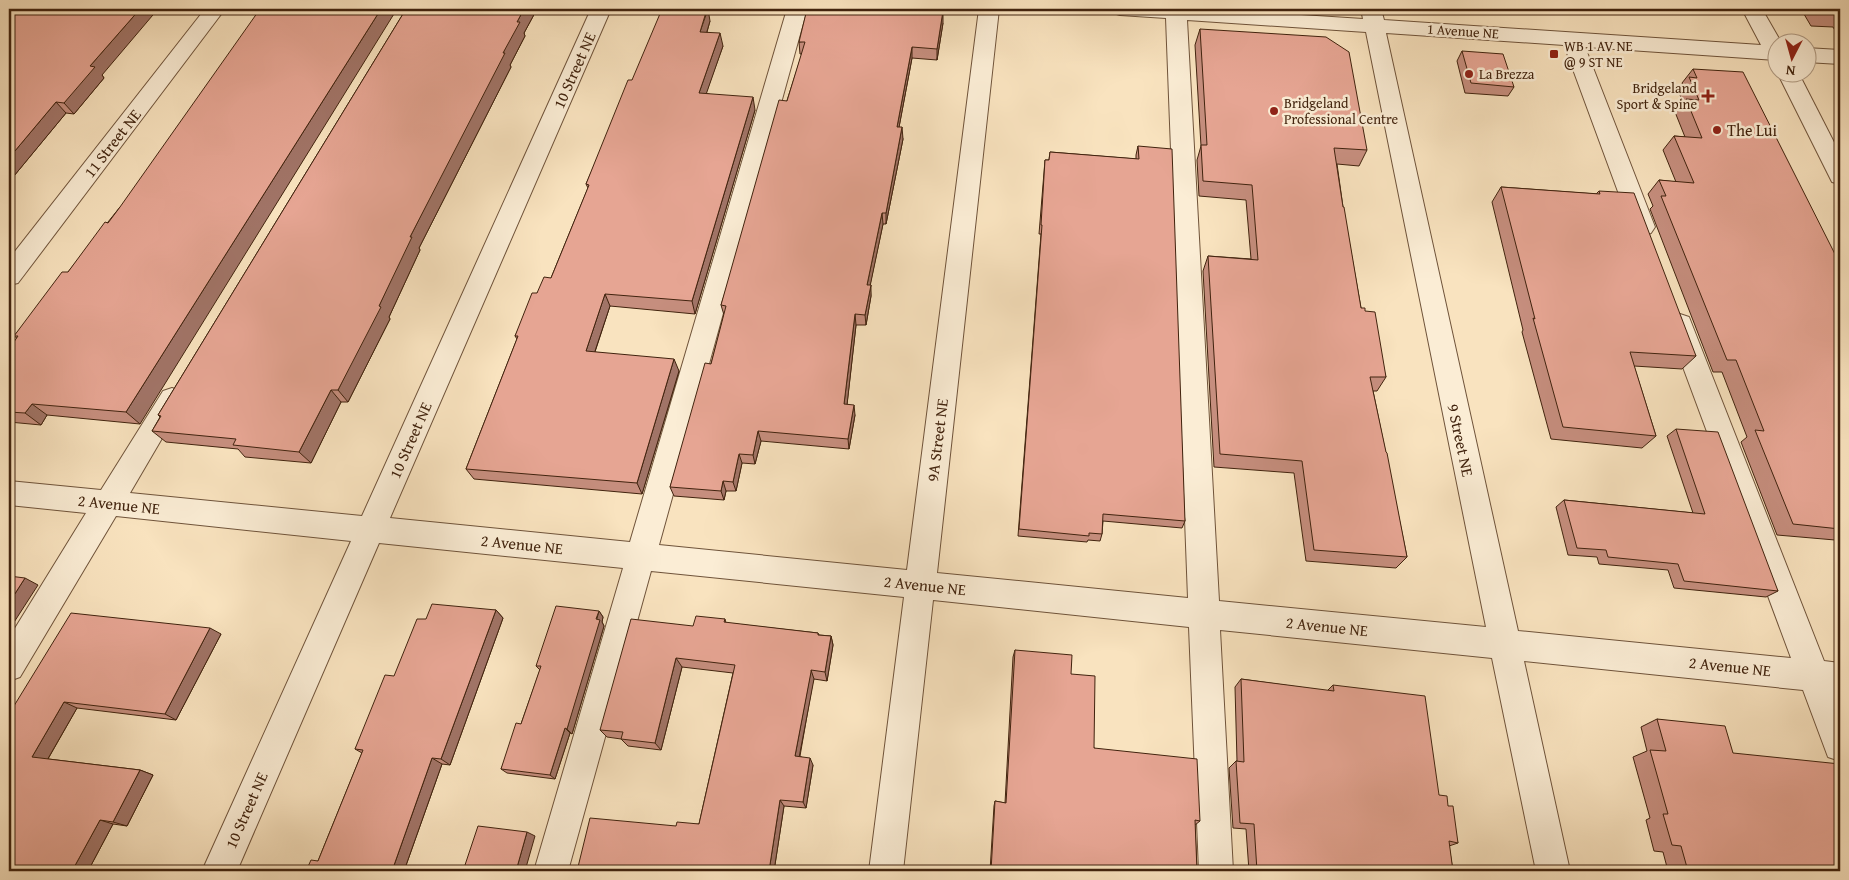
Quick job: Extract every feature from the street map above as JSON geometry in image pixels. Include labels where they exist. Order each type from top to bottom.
[{"type":"street","name":"11 Street NE","points":[[9,276],[215,9]]},
{"type":"street","name":"10 Street NE","points":[[219,871],[601,9]]},
{"type":"street","points":[[551,871],[797,9]]},
{"type":"street","name":"9A Street NE","points":[[886,871],[989,9]]},
{"type":"street","name":"1 Avenue NE","points":[[1120,9],[1373,17],[1572,39],[1766,52]]},
{"type":"street","points":[[1752,9],[1766,35]]},
{"type":"street","points":[[1176,12],[1216,871]]},
{"type":"street","name":"9 Street NE","points":[[1373,17],[1553,871]]},
{"type":"street","points":[[1572,39],[1651,248]]},
{"type":"street","points":[[1816,55],[1840,57]]},
{"type":"street","points":[[1792,82],[1840,176]]},
{"type":"street","points":[[1672,304],[1827,677],[1840,745]]},
{"type":"street","points":[[9,666],[182,382]]},
{"type":"street","name":"2 Avenue NE","points":[[9,493],[1827,677]]},
{"type":"building","points":[[15,9],[140,9],[90,66],[95,67],[64,103],[56,102],[9,158],[9,16]]},
{"type":"building","points":[[260,9],[381,9],[126,412],[32,404],[25,413],[9,412],[9,349],[18,336],[14,336],[62,272],[68,272],[105,222],[108,223]]},
{"type":"building","points":[[406,9],[524,9],[517,22],[520,22],[503,53],[505,53],[410,237],[412,237],[379,306],[381,307],[338,390],[331,390],[299,452],[233,445],[236,439],[152,431],[161,416],[158,415]]},
{"type":"building","points":[[662,9],[707,9],[700,32],[720,33],[699,93],[753,97],[692,301],[605,294],[586,351],[674,359],[637,483],[466,469],[518,336],[515,336],[532,293],[537,293],[544,277],[551,278],[589,185],[586,184],[628,80],[632,80]]},
{"type":"building","points":[[807,9],[910,9],[943,11],[937,49],[912,47],[897,127],[902,127],[886,213],[882,213],[867,285],[871,285],[865,315],[855,314],[844,404],[854,405],[848,439],[758,431],[753,455],[739,454],[733,482],[723,481],[721,491],[670,487],[705,363],[711,364],[726,306],[721,305],[779,100],[787,101],[805,42],[799,42]]},
{"type":"building","points":[[1200,29],[1326,37],[1349,52],[1367,150],[1334,148],[1361,308],[1365,308],[1365,311],[1375,312],[1386,377],[1370,377],[1407,557],[1314,550],[1302,461],[1220,454],[1208,256],[1258,260],[1252,185],[1203,181],[1201,145],[1207,145]]},
{"type":"building","points":[[1462,51],[1503,54],[1514,87],[1471,83]]},
{"type":"building","points":[[1693,69],[1743,72],[1840,264],[1840,529],[1793,524],[1755,430],[1764,431],[1736,360],[1727,360],[1661,196],[1666,196],[1659,180],[1694,183],[1674,136],[1702,138],[1686,99],[1699,100],[1689,77],[1697,78]]},
{"type":"building","points":[[1138,146],[1172,149],[1185,521],[1103,514],[1102,534],[1089,533],[1089,536],[1019,529],[1042,225],[1045,160],[1049,160],[1050,152],[1139,159]]},
{"type":"building","points":[[1501,187],[1600,194],[1599,191],[1634,193],[1696,356],[1630,352],[1656,436],[1563,427],[1533,318],[1535,319]]},
{"type":"building","points":[[1676,429],[1718,432],[1778,591],[1684,581],[1678,564],[1608,557],[1606,550],[1577,548],[1564,500],[1705,514]]},
{"type":"building","points":[[9,576],[25,578],[9,603]]},
{"type":"building","points":[[432,604],[496,610],[441,759],[432,758],[392,871],[306,871],[311,860],[318,861],[363,750],[355,749],[385,675],[394,676],[417,619],[426,619]]},
{"type":"building","points":[[556,606],[599,611],[596,619],[600,620],[567,729],[565,728],[550,775],[501,769],[516,723],[521,724],[541,666],[536,666]]},
{"type":"building","points":[[71,613],[210,628],[165,714],[64,702],[32,757],[140,770],[113,822],[100,820],[72,871],[9,871],[9,714]]},
{"type":"building","points":[[696,616],[725,619],[724,622],[831,636],[825,672],[811,670],[795,756],[810,758],[803,802],[780,800],[769,871],[577,871],[590,818],[676,826],[677,822],[699,824],[735,665],[676,658],[655,743],[621,739],[623,732],[600,730],[631,619],[693,626]]},
{"type":"building","points":[[1015,650],[1072,655],[1071,674],[1095,676],[1094,748],[1197,759],[1200,821],[1195,820],[1197,871],[991,871],[995,801],[1006,803]]},
{"type":"building","points":[[1241,679],[1334,691],[1333,685],[1425,696],[1439,795],[1447,796],[1448,806],[1453,806],[1458,843],[1449,841],[1453,871],[1257,871],[1254,824],[1240,823],[1236,761],[1244,762]]},
{"type":"building","points":[[1657,719],[1725,726],[1733,753],[1840,764],[1840,871],[1688,871],[1681,846],[1672,845],[1663,814],[1668,814],[1650,750],[1666,751]]},
{"type":"building","points":[[478,826],[527,832],[516,871],[463,871]]},
{"type":"place","name":"WB 1 AV NE @ 9 ST NE","points":[[1554,54]]},
{"type":"place","name":"La Brezza","points":[[1469,74]]},
{"type":"place","name":"Bridgeland Sport & Spine","points":[[1708,96]]},
{"type":"place","name":"Bridgeland Professional Centre","points":[[1274,111]]},
{"type":"place","name":"The Lui","points":[[1717,130]]}]
